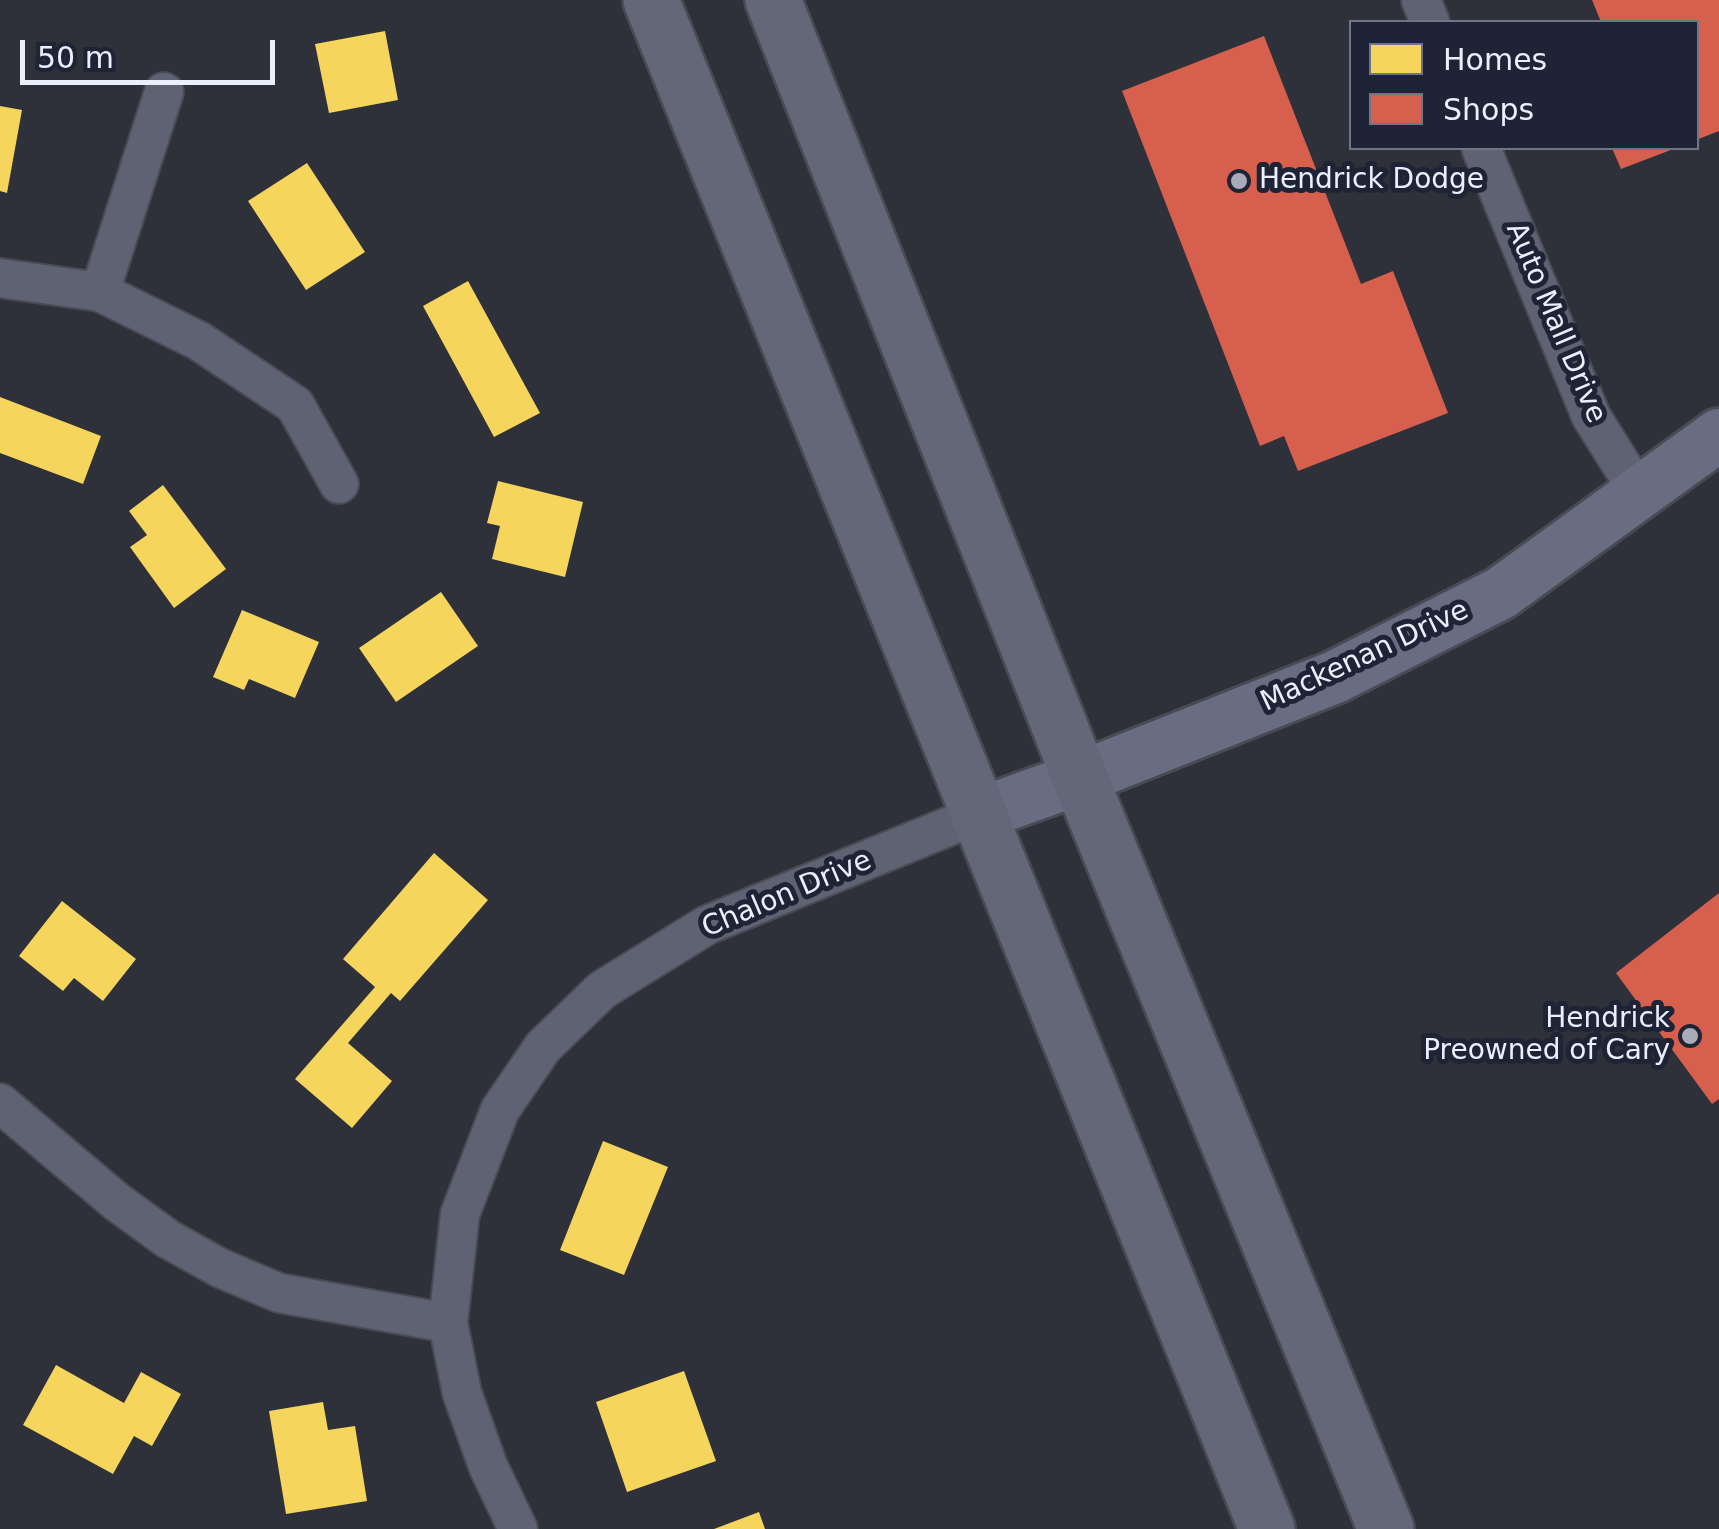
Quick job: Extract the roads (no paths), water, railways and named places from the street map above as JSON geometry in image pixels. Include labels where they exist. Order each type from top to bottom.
[{"type":"highway","points":[[650,0],[1267,1529]]},
{"type":"highway","points":[[773,0],[1080,778],[1386,1529]]},
{"type":"street","points":[[100,292],[164,92]]},
{"type":"street","name":"Auto Mall Drive","points":[[1482,150],[1591,416],[1639,493]]},
{"type":"street","points":[[0,278],[100,292],[199,341],[295,404],[338,484]]},
{"type":"street","name":"Mackenan Drive","points":[[977,815],[1335,678],[1502,593],[1719,436]]},
{"type":"street","name":"Chalon Drive","points":[[518,1529],[488,1466],[462,1393],[448,1323],[460,1214],[500,1110],[543,1046],[602,990],[706,925],[977,815]]},
{"type":"street","points":[[0,1103],[117,1202],[168,1239],[220,1268],[279,1293],[448,1323]]},
{"type":"place","name":"Hendrick Dodge","points":[[1239,181]]},
{"type":"place","name":"Hendrick Preowned of Cary","points":[[1690,1036]]}]
